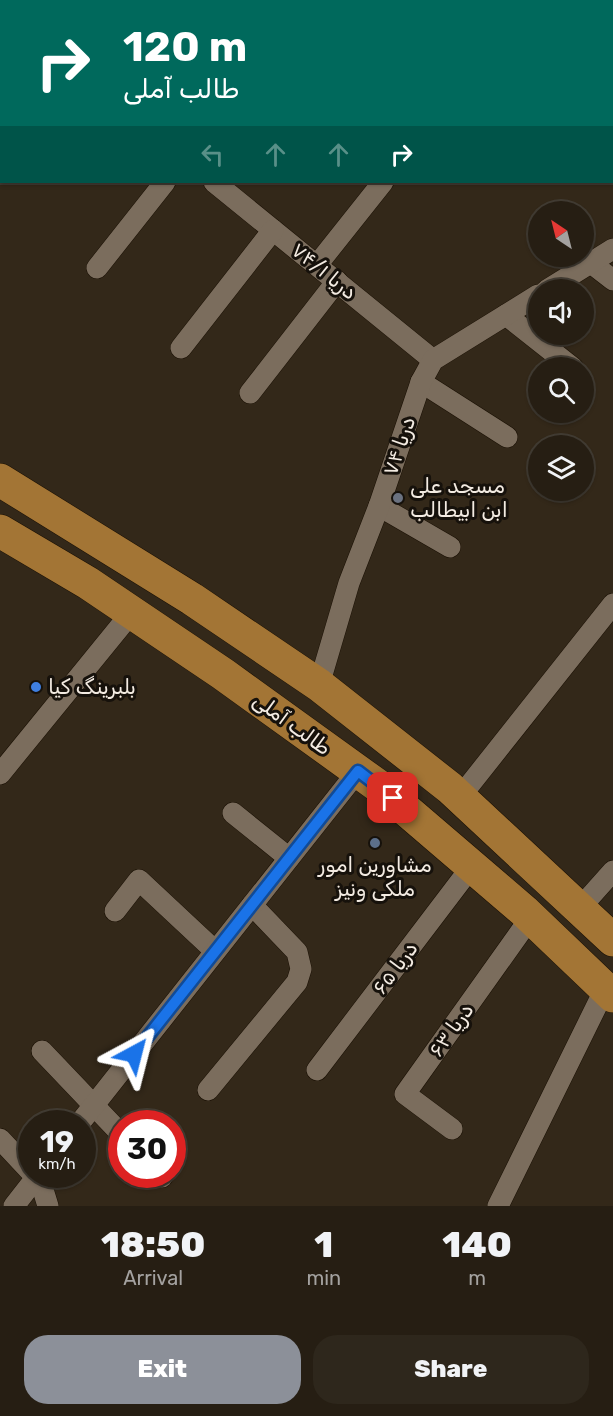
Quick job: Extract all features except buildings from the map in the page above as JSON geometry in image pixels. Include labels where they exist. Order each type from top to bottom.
[{"type":"main road","points":[[0,480],[192,599],[319,685],[460,797],[613,940]]},
{"type":"main road","name":"طالب آملی","points":[[2,536],[88,582],[224,674],[377,785],[531,917],[609,993]]},
{"type":"street","points":[[98,268],[164,183]]},
{"type":"street","name":"دریا ۷۴/۱","points":[[218,183],[433,360]]},
{"type":"street","points":[[317,265],[381,183]]},
{"type":"street","points":[[181,348],[273,230]]},
{"type":"street","points":[[594,261],[613,249]]},
{"type":"street","points":[[594,265],[613,280]]},
{"type":"street","points":[[565,279],[584,267]]},
{"type":"street","points":[[250,393],[337,281]]},
{"type":"street","name":"دریا ۷۴","points":[[319,685],[349,583],[379,506],[421,382],[433,360],[528,301]]},
{"type":"street","points":[[506,315],[559,357]]},
{"type":"street","points":[[421,382],[507,437]]},
{"type":"street","points":[[379,506],[450,547]]},
{"type":"street","points":[[460,797],[613,604]]},
{"type":"street","points":[[0,774],[132,612]]},
{"type":"street","points":[[90,1110],[358,771]]},
{"type":"street","points":[[233,813],[289,858]]},
{"type":"street","name":"دریا ۶۵","points":[[317,1071],[472,866]]},
{"type":"street","points":[[580,908],[613,871]]},
{"type":"street","points":[[115,910],[139,880],[215,951]]},
{"type":"street","points":[[208,1090],[297,982],[301,969],[297,952],[252,904]]},
{"type":"street","name":"دریا ۶۳","points":[[452,1129],[405,1094],[531,917]]},
{"type":"street","points":[[498,1206],[609,993]]},
{"type":"street","points":[[42,1051],[108,1121]]},
{"type":"street","points":[[0,1140],[18,1158]]},
{"type":"street","points":[[14,1206],[26,1188]]},
{"type":"street","points":[[43,1188],[48,1206]]},
{"type":"place","name":"مسجد علی ابن ابیطالب","points":[[398,498]]},
{"type":"place","name":"بلبرینگ کیا","points":[[36,687]]},
{"type":"place","name":"مشاورین امور ملکی ونیز","points":[[375,843]]},
{"type":"route","points":[[134,1054],[358,771],[393,798]]}]
